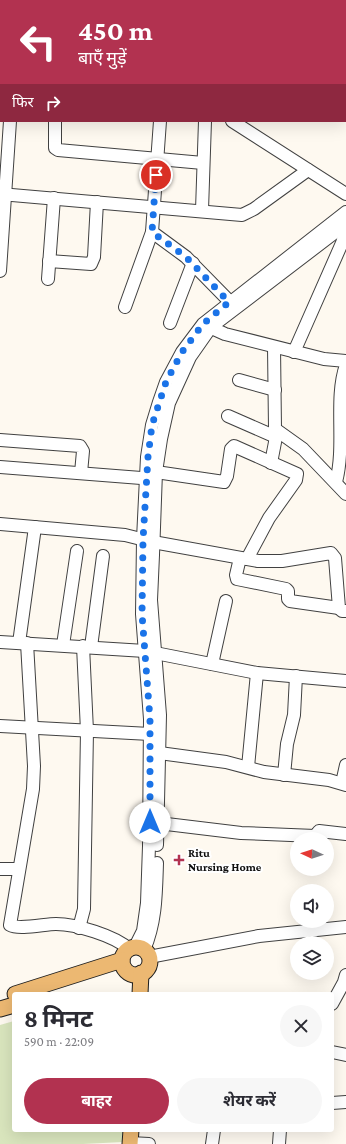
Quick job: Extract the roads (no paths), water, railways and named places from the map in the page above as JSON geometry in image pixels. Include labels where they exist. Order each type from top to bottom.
[{"type":"main road","points":[[134,956],[132,974],[141,974],[140,992]]},
{"type":"main road","points":[[52,992],[134,956]]},
{"type":"main road","points":[[20,992],[134,956]]},
{"type":"main road","points":[[0,998],[12,995]]},
{"type":"main road","points":[[0,1009],[12,1006]]},
{"type":"street","points":[[0,271],[2,195],[10,122]]},
{"type":"street","points":[[56,122],[54,144],[58,150],[203,163]]},
{"type":"street","points":[[125,307],[152,232],[160,122]]},
{"type":"street","points":[[202,210],[205,122]]},
{"type":"street","points":[[236,122],[346,194]]},
{"type":"street","points":[[2,195],[202,210],[235,215],[249,212],[308,170]]},
{"type":"street","points":[[48,279],[54,198]]},
{"type":"street","points":[[49,261],[91,264],[94,257],[97,202]]},
{"type":"street","points":[[155,752],[150,734],[151,600],[148,541],[152,476],[169,403],[206,326],[344,220]]},
{"type":"street","points":[[294,352],[342,242],[344,220]]},
{"type":"street","points":[[152,232],[192,263],[232,305]]},
{"type":"street","points":[[170,323],[192,263]]},
{"type":"street","points":[[206,326],[294,352],[324,359],[346,361]]},
{"type":"street","points":[[271,463],[276,433],[274,346]]},
{"type":"street","points":[[336,482],[341,455],[342,383],[346,365]]},
{"type":"street","points":[[239,380],[275,390]]},
{"type":"street","points":[[228,416],[276,433],[303,449],[346,494]]},
{"type":"street","points":[[0,440],[80,446],[83,451],[81,473]]},
{"type":"street","points":[[0,468],[152,476],[224,482],[228,476],[231,449],[234,446],[294,473],[297,477],[243,558],[236,575],[237,578],[286,589],[288,591],[288,599],[290,601],[344,612],[335,558],[331,553],[269,562],[243,558],[148,541],[125,535],[0,524]]},
{"type":"street","points":[[35,527],[23,643],[32,728],[34,766],[33,789],[10,924],[17,927],[58,924],[79,928],[116,940],[134,956]]},
{"type":"street","points":[[63,645],[77,551]]},
{"type":"street","points":[[79,928],[84,909],[87,646],[103,556]]},
{"type":"street","points":[[212,664],[226,601]]},
{"type":"street","points":[[0,642],[87,646],[150,652],[257,673],[346,681]]},
{"type":"street","points":[[134,956],[143,931],[147,903],[154,823],[155,752],[160,715],[150,652]]},
{"type":"street","points":[[248,767],[257,673]]},
{"type":"street","points":[[284,775],[287,744],[294,715],[296,676]]},
{"type":"street","points":[[0,726],[150,734]]},
{"type":"street","points":[[155,752],[226,762],[284,775],[344,784],[346,765]]},
{"type":"street","points":[[154,823],[241,833],[315,836],[319,830],[346,834]]},
{"type":"street","points":[[0,869],[19,869]]},
{"type":"street","points":[[134,956],[259,936],[346,927]]},
{"type":"street","points":[[334,1000],[344,982],[346,974]]},
{"type":"street","points":[[334,1052],[346,1055]]},
{"type":"street","points":[[334,1103],[346,1102]]},
{"type":"street","points":[[212,1144],[214,1132]]},
{"type":"street","points":[[279,1144],[280,1132]]},
{"type":"street","points":[[130,1139],[149,1144]]},
{"type":"place","name":"Ritu Nursing Home","points":[[179,860]]}]
